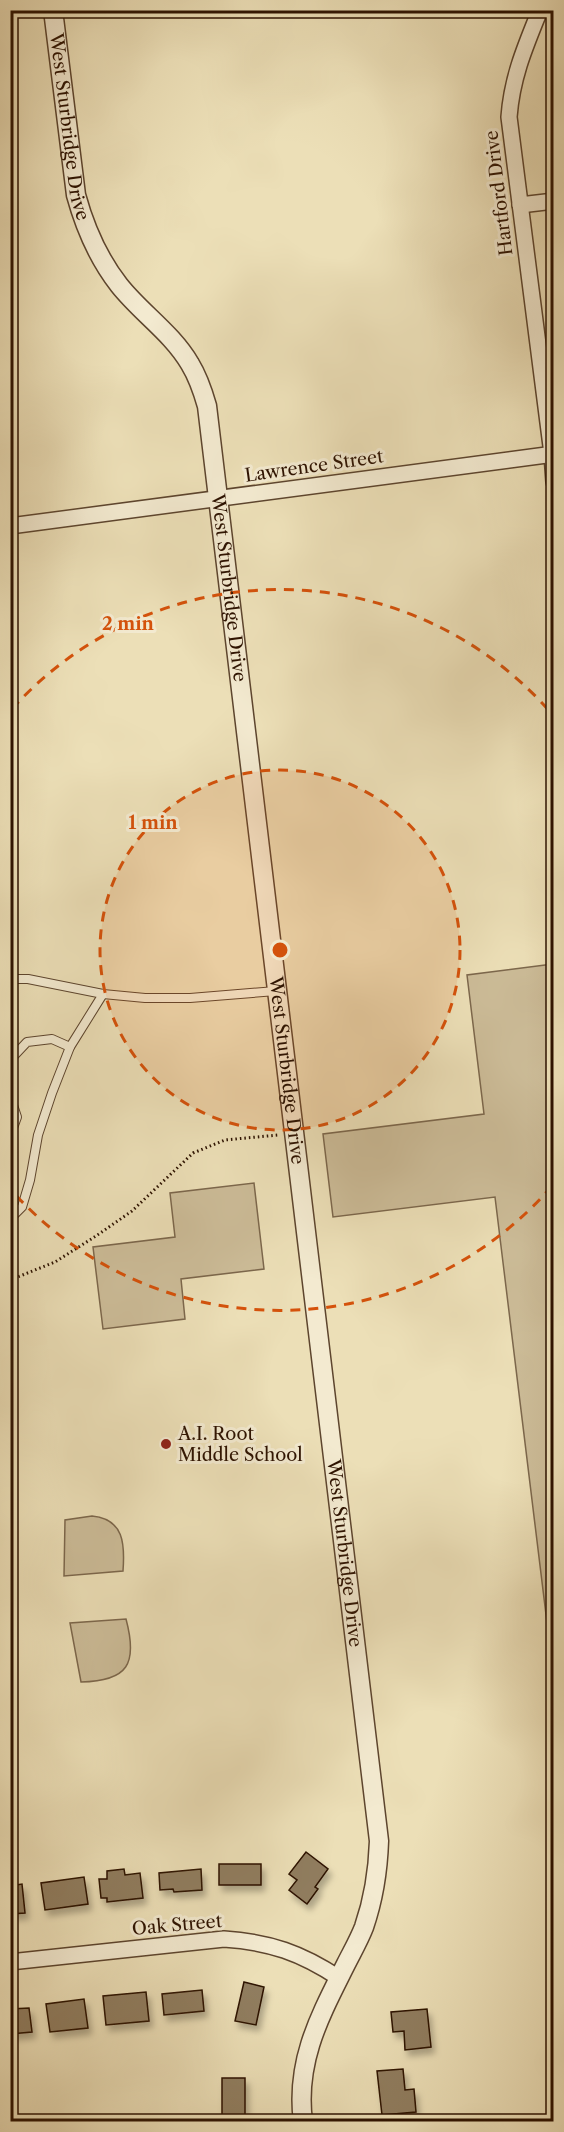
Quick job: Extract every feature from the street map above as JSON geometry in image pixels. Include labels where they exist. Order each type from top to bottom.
[{"type":"street","name":"West Sturbridge Drive","points":[[53,10],[76,195],[93,246],[121,287],[178,346],[191,364],[207,406],[379,1841],[378,1870],[373,1898],[363,1929],[314,2030],[307,2054],[302,2083],[303,2121]]},
{"type":"street","name":"Hartford Drive","points":[[540,10],[519,61],[511,93],[509,117],[553,454],[554,482]]},
{"type":"street","points":[[520,205],[554,201]]},
{"type":"street","name":"Lawrence Street","points":[[10,526],[553,454]]},
{"type":"street","name":"Oak Street","points":[[10,1962],[224,1939],[275,1946],[300,1955],[339,1978]]},
{"type":"lane","points":[[10,979],[28,978],[103,994],[146,998],[190,998],[278,991]]},
{"type":"lane","points":[[10,1219],[22,1207],[30,1180],[38,1135],[70,1047],[103,994]]},
{"type":"lane","points":[[10,1060],[27,1042],[52,1039],[70,1047]]},
{"type":"lane","points":[[10,1096],[17,1117],[10,1136]]},
{"type":"path","points":[[10,1280],[55,1262],[96,1236],[132,1211],[194,1153],[225,1140],[294,1134]]},
{"type":"shaded area","points":[[554,964],[553,1672],[495,1197],[333,1217],[323,1134],[484,1114],[467,975]]},
{"type":"shaded area","points":[[254,1183],[264,1269],[181,1279],[185,1319],[103,1329],[93,1247],[175,1237],[170,1193]]},
{"type":"shaded area","points":[[92,1516],[111,1522],[120,1534],[124,1551],[123,1571],[64,1576],[65,1520]]},
{"type":"shaded area","points":[[126,1619],[131,1648],[126,1667],[110,1678],[81,1682],[70,1623]]},
{"type":"building","points":[[306,1852],[328,1869],[315,1887],[318,1889],[307,1904],[289,1890],[297,1880],[289,1874]]},
{"type":"building","points":[[219,1864],[261,1864],[261,1885],[219,1885]]},
{"type":"building","points":[[124,1869],[125,1875],[140,1873],[143,1898],[107,1902],[107,1898],[101,1898],[99,1879],[107,1879],[107,1871]]},
{"type":"building","points":[[201,1869],[202,1890],[174,1892],[173,1889],[160,1890],[159,1873]]},
{"type":"building","points":[[84,1877],[88,1904],[45,1910],[41,1883]]},
{"type":"building","points":[[22,1884],[25,1913],[10,1914],[10,1886]]},
{"type":"building","points":[[244,1982],[264,1987],[256,2025],[235,2021]]},
{"type":"building","points":[[202,1990],[204,2011],[164,2015],[162,1994]]},
{"type":"building","points":[[146,1992],[149,2021],[106,2025],[103,1996]]},
{"type":"building","points":[[84,1999],[88,2028],[50,2032],[46,2004]]},
{"type":"building","points":[[29,2008],[32,2032],[10,2034],[10,2009]]},
{"type":"building","points":[[427,2009],[431,2047],[405,2050],[404,2031],[393,2032],[391,2012]]},
{"type":"building","points":[[403,2069],[405,2090],[414,2089],[416,2112],[382,2115],[377,2071]]},
{"type":"building","points":[[222,2078],[245,2078],[245,2122],[222,2122]]},
{"type":"place","name":"A.I. Root Middle School","points":[[166,1444]]}]
